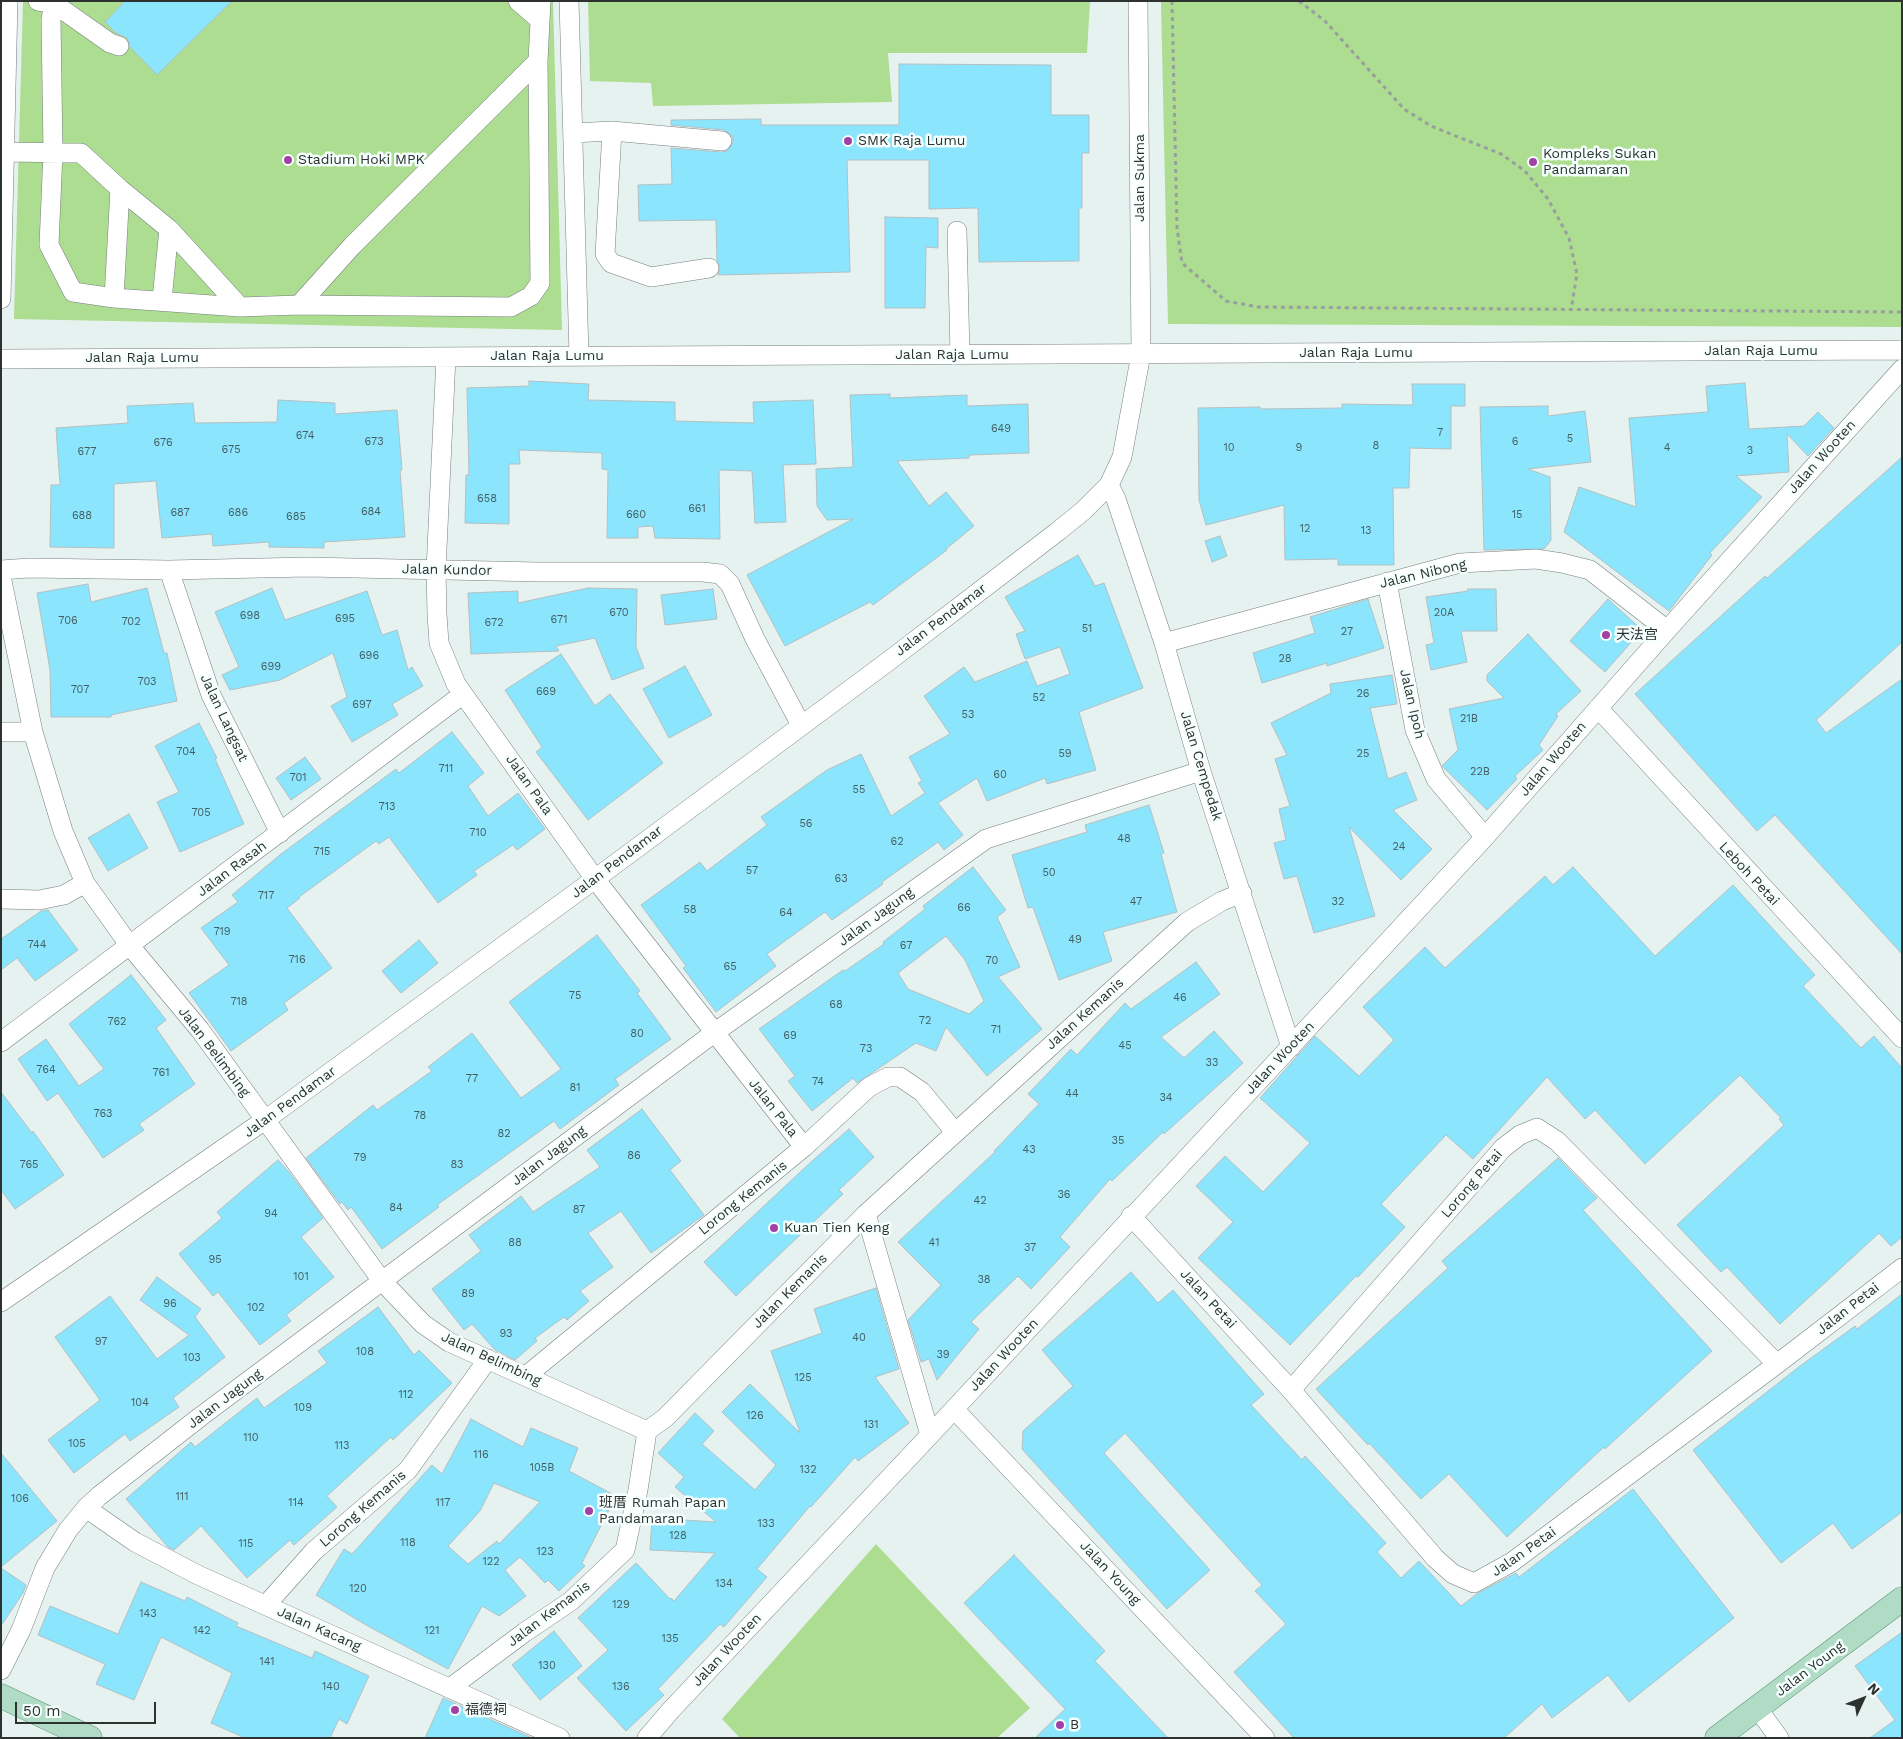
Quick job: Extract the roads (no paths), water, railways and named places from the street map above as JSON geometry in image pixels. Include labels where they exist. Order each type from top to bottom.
[{"type":"main road","name":"Jalan Young","points":[[1717,1738],[1902,1600]]},
{"type":"main road","points":[[1,1696],[90,1738]]},
{"type":"street","points":[[1,299],[8,1]]},
{"type":"street","points":[[518,1],[540,20]]},
{"type":"street","points":[[50,2],[53,152],[49,245],[73,292],[114,298],[240,307],[299,305],[511,307],[531,296],[540,283],[538,61],[540,1]]},
{"type":"street","points":[[570,1],[579,356]]},
{"type":"street","name":"Jalan Sukma","points":[[1138,1],[1141,354]]},
{"type":"street","points":[[50,2],[110,43],[119,46]]},
{"type":"street","points":[[299,305],[352,246],[538,61]]},
{"type":"street","points":[[573,133],[612,130],[722,141]]},
{"type":"street","points":[[612,130],[605,254],[611,262],[651,277],[709,268]]},
{"type":"street","points":[[5,152],[81,153],[120,189],[169,229],[240,307]]},
{"type":"street","points":[[114,298],[120,189]]},
{"type":"street","points":[[162,300],[169,229]]},
{"type":"street","points":[[957,231],[960,355]]},
{"type":"street","name":"Jalan Raja Lumu","points":[[1,359],[1902,350]]},
{"type":"street","name":"Jalan Pendamar","points":[[1,1302],[265,1120],[801,726],[1083,511],[1109,485],[1122,457],[1141,354]]},
{"type":"street","name":"Jalan Pala","points":[[446,357],[436,570],[439,643],[456,684],[462,695],[506,752],[594,879],[804,1148]]},
{"type":"street","name":"Jalan Wooten","points":[[647,1738],[1485,837],[1667,630],[1902,369]]},
{"type":"street","name":"Jalan Cempedak","points":[[1109,485],[1116,498],[1164,644],[1201,771],[1291,1047]]},
{"type":"street","name":"Jalan Nibong","points":[[1164,644],[1460,563],[1536,559],[1590,570],[1667,630]]},
{"type":"street","name":"Jalan Kundor","points":[[1,570],[29,568],[168,570],[308,567],[642,573],[703,572],[720,574],[730,584],[755,639],[801,726]]},
{"type":"street","name":"Jalan Langsat","points":[[168,570],[211,695],[280,833]]},
{"type":"street","name":"Jalan Belimbing","points":[[1,576],[33,732],[63,831],[84,883],[130,946],[200,1030],[382,1281],[423,1324],[449,1342],[647,1431]]},
{"type":"street","name":"Jalan Ipoh","points":[[1386,582],[1415,730],[1436,779],[1485,837]]},
{"type":"street","name":"Jalan Rasah","points":[[1,1042],[462,695]]},
{"type":"street","name":"Leboh Petai","points":[[1598,708],[1902,1038]]},
{"type":"street","points":[[1,732],[33,732]]},
{"type":"street","name":"Jalan Jagung","points":[[1,1670],[20,1630],[45,1568],[68,1530],[86,1508],[200,1417],[714,1033],[986,839],[1201,771]]},
{"type":"street","points":[[1,899],[39,900],[64,895],[84,883]]},
{"type":"street","name":"Jalan Kemanis","points":[[450,1688],[571,1601],[625,1550],[638,1490],[647,1431],[665,1418],[866,1214],[1187,922],[1222,901],[1242,893]]},
{"type":"street","name":"Lorong Kemanis","points":[[526,1376],[804,1148],[869,1087],[888,1076],[900,1077],[922,1092],[955,1132]]},
{"type":"street","name":"Lorong Petai","points":[[1291,1390],[1503,1148],[1520,1135],[1537,1128],[1557,1141],[1777,1364]]},
{"type":"street","points":[[866,1214],[930,1435]]},
{"type":"street","name":"Jalan Petai","points":[[1131,1216],[1291,1390],[1435,1558],[1453,1574],[1474,1582],[1512,1562],[1902,1268]]},
{"type":"street","name":"Lorong Kemanis","points":[[266,1605],[314,1551],[408,1470],[488,1359]]},
{"type":"street","name":"Jalan Young","points":[[954,1409],[1265,1738]]},
{"type":"street","name":"Jalan Kacang","points":[[86,1508],[135,1542],[198,1575],[560,1738]]},
{"type":"street","points":[[1758,1709],[1779,1738]]},
{"type":"place","name":"SMK Raja Lumu","points":[[848,141]]},
{"type":"place","name":"Stadium Hoki MPK","points":[[288,160]]},
{"type":"place","name":"Kompleks Sukan Pandamaran","points":[[1533,162]]},
{"type":"place","name":"天法宫","points":[[1606,635]]},
{"type":"place","name":"Kuan Tien Keng","points":[[774,1228]]},
{"type":"place","name":"班厝 Rumah Papan Pandamaran","points":[[589,1511]]},
{"type":"place","name":"福德祠","points":[[455,1710]]},
{"type":"place","name":"B","points":[[1060,1725]]}]
